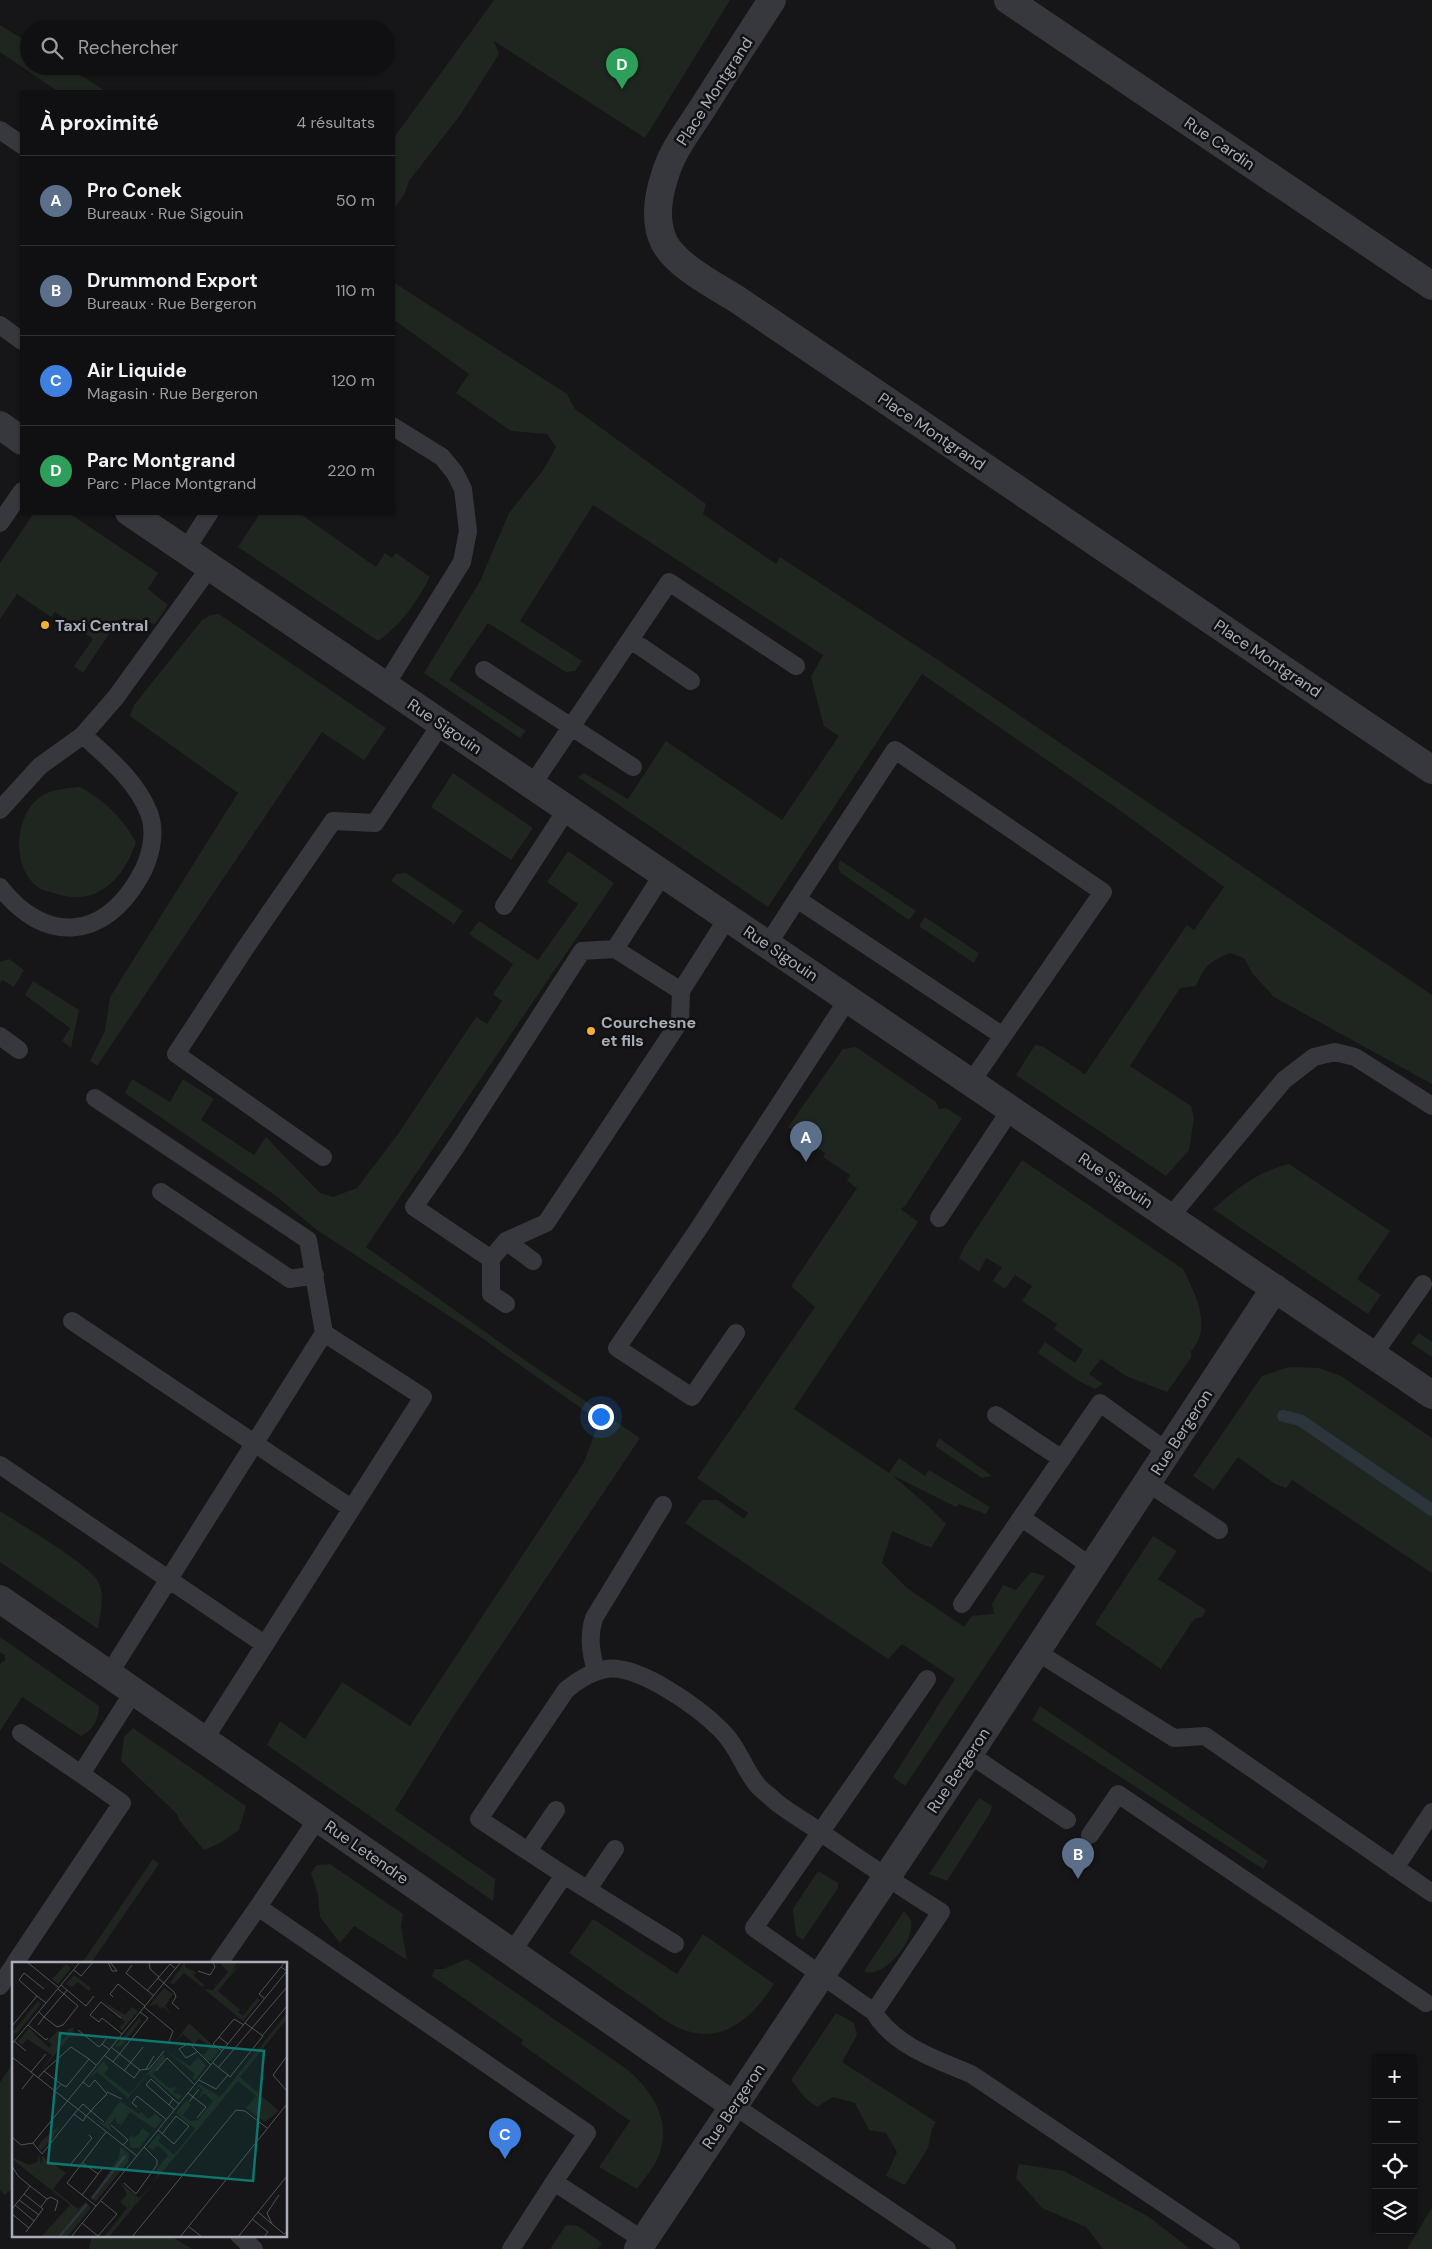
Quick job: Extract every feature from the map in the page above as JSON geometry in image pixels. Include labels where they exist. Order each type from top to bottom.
[{"type":"street","name":"Place Montgrand","points":[[772,0],[688,131],[664,175],[658,212],[659,227],[664,242],[672,254],[709,282],[1432,770]]},
{"type":"street","name":"Rue Cardin","points":[[1008,0],[1432,286]]},
{"type":"street","points":[[0,425],[20,440]]},
{"type":"street","name":"Rue Sigouin","points":[[133,515],[1432,1395]]},
{"type":"street","name":"Rue Bergeron","points":[[641,2245],[1037,1652],[1275,1288]]},
{"type":"street","name":"Rue Letendre","points":[[0,1599],[733,2105]]},
{"type":"lane","points":[[0,130],[20,144]]},
{"type":"lane","points":[[0,325],[20,340]]},
{"type":"lane","points":[[385,686],[462,562],[468,531],[463,489],[455,473],[442,457],[395,428]]},
{"type":"lane","points":[[0,523],[20,493]]},
{"type":"lane","points":[[185,551],[208,515]]},
{"type":"lane","points":[[0,810],[40,766],[83,735],[116,697],[210,567]]},
{"type":"lane","points":[[532,785],[631,640],[668,582],[796,666]]},
{"type":"lane","points":[[631,640],[691,681]]},
{"type":"lane","points":[[484,670],[633,767]]},
{"type":"lane","points":[[323,1157],[176,1054],[246,947],[333,821],[375,823],[441,724]]},
{"type":"lane","points":[[0,887],[12,902],[35,920],[60,927],[85,926],[110,915],[130,894],[146,867],[152,842],[150,814],[139,793],[119,768],[83,735]]},
{"type":"lane","points":[[768,944],[894,750],[901,754],[1103,892],[971,1082]]},
{"type":"lane","points":[[504,906],[567,809]]},
{"type":"lane","points":[[615,949],[663,874]]},
{"type":"lane","points":[[797,900],[1003,1036]]},
{"type":"lane","points":[[506,1304],[491,1294],[491,1259],[506,1241],[546,1223],[680,1021],[681,992],[728,917]]},
{"type":"lane","points":[[491,1259],[414,1207],[582,951],[615,949],[681,992]]},
{"type":"lane","points":[[736,1333],[692,1397],[617,1348],[700,1228],[848,998]]},
{"type":"lane","points":[[0,1036],[19,1050]]},
{"type":"lane","points":[[1170,1217],[1284,1080],[1314,1057],[1336,1052],[1355,1058],[1432,1106]]},
{"type":"lane","points":[[95,1098],[308,1240],[324,1333],[109,1674]]},
{"type":"lane","points":[[939,1218],[1011,1109]]},
{"type":"lane","points":[[161,1192],[290,1280],[315,1274]]},
{"type":"lane","points":[[506,1241],[533,1261]]},
{"type":"lane","points":[[1373,1355],[1423,1284]]},
{"type":"lane","points":[[72,1321],[351,1508]]},
{"type":"lane","points":[[204,1740],[423,1397],[324,1333]]},
{"type":"lane","points":[[962,1604],[1100,1403],[1168,1452]]},
{"type":"lane","points":[[996,1415],[1062,1459]]},
{"type":"lane","points":[[0,1465],[264,1644]]},
{"type":"lane","points":[[1148,1483],[1219,1530]]},
{"type":"lane","points":[[596,1672],[590,1648],[590,1631],[594,1618],[663,1505]]},
{"type":"lane","points":[[1022,1518],[1092,1566]]},
{"type":"lane","points":[[1037,1652],[1174,1738],[1205,1736],[1432,1893]]},
{"type":"lane","points":[[675,1944],[564,1875],[479,1819],[566,1690],[583,1676],[606,1669],[623,1670],[648,1680],[689,1704],[722,1730],[741,1755],[758,1786],[777,1803],[941,1912],[874,2012]]},
{"type":"lane","points":[[927,1679],[754,1928],[874,2012],[882,2027],[924,2054],[971,2074],[1231,2249]]},
{"type":"lane","points":[[81,1774],[134,1691]]},
{"type":"lane","points":[[16,1962],[122,1803],[21,1733]]},
{"type":"lane","points":[[969,1754],[1067,1820]]},
{"type":"lane","points":[[1090,1835],[1118,1794],[1426,2003]]},
{"type":"lane","points":[[528,1851],[556,1810]]},
{"type":"lane","points":[[1395,1868],[1432,1812]]},
{"type":"lane","points":[[220,1962],[318,1818]]},
{"type":"lane","points":[[588,1889],[614,1848]]},
{"type":"lane","points":[[512,1952],[564,1875]]},
{"type":"lane","points":[[258,1906],[587,2133],[511,2249]]},
{"type":"lane","points":[[0,1986],[12,1968]]},
{"type":"lane","points":[[733,2105],[947,2249]]},
{"type":"lane","points":[[554,2182],[641,2245]]},
{"type":"lane","points":[[240,2236],[254,2249]]},
{"type":"shaded area","points":[[494,0],[730,0],[645,138],[494,41],[499,54],[461,114],[409,181],[404,195],[395,207],[395,136]]},
{"type":"shaded area","points":[[0,25],[20,37],[20,66],[0,52]]},
{"type":"shaded area","points":[[34,75],[80,75],[104,90],[56,90]]},
{"type":"shaded area","points":[[395,283],[567,394],[575,409],[706,504],[703,514],[776,564],[780,557],[938,660],[1432,995],[1432,1084],[1274,997],[1252,973],[1244,958],[1230,953],[1208,965],[1196,986],[1180,988],[1130,1066],[1191,1106],[1194,1118],[1189,1150],[1166,1176],[1016,1075],[1035,1045],[1042,1046],[1085,1074],[1187,925],[1194,930],[1224,887],[1118,809],[922,674],[768,907],[578,777],[584,773],[628,799],[666,741],[782,820],[839,736],[824,726],[811,677],[823,655],[593,505],[520,621],[582,661],[575,671],[566,672],[488,623],[449,680],[526,731],[520,738],[424,673],[480,581],[509,513],[544,469],[556,447],[547,434],[511,431],[456,393],[469,374],[395,320]]},
{"type":"shaded area","points":[[33,515],[72,515],[158,573],[148,589],[168,605],[155,624],[141,620],[119,619],[83,673],[74,666],[93,639],[55,612],[51,617],[17,594],[0,619],[0,563]]},
{"type":"shaded area","points":[[259,515],[302,515],[376,567],[385,553],[392,558],[396,553],[430,577],[408,612],[378,641],[238,547]]},
{"type":"shaded area","points":[[219,614],[386,728],[364,760],[322,732],[97,1066],[90,1061],[105,1031],[110,997],[238,793],[130,716],[134,705],[202,620],[211,615]]},
{"type":"shaded area","points":[[453,773],[533,828],[511,860],[431,807]]},
{"type":"shaded area","points":[[80,787],[112,810],[136,842],[131,855],[117,878],[97,893],[72,897],[43,890],[30,879],[23,868],[19,841],[21,827],[33,803],[52,791]]},
{"type":"shaded area","points":[[568,851],[614,883],[366,1247],[529,1363],[640,1438],[453,1717],[395,1810],[495,1879],[493,1901],[267,1745],[280,1721],[305,1739],[342,1682],[410,1726],[584,1462],[599,1421],[469,1329],[317,1230],[276,1196],[125,1093],[132,1079],[170,1102],[183,1079],[214,1099],[201,1120],[254,1155],[266,1137],[320,1193],[333,1197],[357,1188],[398,1134],[476,1017],[487,1024],[502,1001],[493,994],[513,964],[469,934],[479,921],[538,960],[578,904],[547,882]]},
{"type":"shaded area","points":[[840,860],[916,911],[909,920],[841,873],[838,867]]},
{"type":"shaded area","points":[[406,873],[463,911],[454,924],[391,881],[396,874]]},
{"type":"shaded area","points":[[925,917],[979,953],[974,963],[919,926]]},
{"type":"shaded area","points":[[9,959],[24,970],[14,987],[2,980],[0,984],[0,962]]},
{"type":"shaded area","points":[[33,981],[79,1010],[71,1048],[62,1041],[70,1028],[25,995]]},
{"type":"shaded area","points":[[856,1047],[936,1102],[939,1109],[946,1108],[962,1118],[905,1206],[901,1209],[918,1222],[794,1409],[889,1473],[899,1458],[925,1476],[929,1470],[990,1507],[986,1514],[959,1504],[956,1507],[892,1475],[946,1524],[931,1548],[892,1531],[882,1563],[907,1588],[964,1627],[972,1616],[994,1614],[992,1604],[1003,1585],[1016,1590],[1031,1572],[1045,1576],[905,1786],[893,1777],[955,1679],[902,1644],[888,1659],[685,1523],[702,1500],[718,1500],[744,1519],[748,1513],[697,1478],[815,1307],[791,1286],[857,1188],[847,1181],[850,1175],[823,1157],[825,1153],[788,1127],[843,1049]]},
{"type":"shaded area","points":[[1022,1160],[1183,1269],[1197,1299],[1200,1310],[1201,1331],[1191,1351],[1191,1358],[1167,1392],[1126,1376],[1101,1359],[1089,1374],[1103,1384],[1095,1389],[1077,1380],[1038,1353],[1045,1342],[1075,1363],[1083,1350],[1054,1329],[1057,1324],[1022,1301],[1032,1286],[1015,1275],[1005,1289],[993,1281],[1002,1267],[986,1258],[979,1272],[959,1258]]},
{"type":"shaded area","points":[[1289,1164],[1390,1231],[1357,1279],[1381,1295],[1368,1314],[1213,1209],[1230,1194],[1257,1176]]},
{"type":"shaded area","points":[[1419,1333],[1432,1342],[1432,1357],[1411,1343]]},
{"type":"shaded area","points":[[1289,1367],[1319,1368],[1341,1376],[1432,1438],[1432,1573],[1292,1480],[1286,1488],[1275,1484],[1238,1457],[1214,1490],[1193,1476],[1262,1376]]},
{"type":"shaded area","points":[[939,1438],[992,1476],[982,1478],[935,1446]]},
{"type":"shaded area","points":[[0,1511],[69,1556],[93,1575],[99,1583],[102,1594],[98,1629],[0,1562]]},
{"type":"shaded area","points":[[1153,1536],[1177,1551],[1158,1579],[1206,1610],[1202,1617],[1194,1619],[1161,1669],[1095,1624]]},
{"type":"shaded area","points":[[0,1637],[99,1706],[96,1720],[89,1731],[81,1736],[22,1697],[0,1731],[0,1664],[5,1660],[5,1655],[0,1652]]},
{"type":"shaded area","points":[[1040,1706],[1268,1861],[1263,1869],[1032,1720]]},
{"type":"shaded area","points":[[133,1728],[246,1806],[239,1830],[220,1843],[204,1850],[179,1820],[177,1814],[121,1761],[124,1737]]},
{"type":"shaded area","points":[[979,1798],[992,1806],[990,1813],[947,1881],[929,1874]]},
{"type":"shaded area","points":[[153,1859],[159,1864],[92,1962],[83,1962]]},
{"type":"shaded area","points":[[330,1864],[403,1914],[401,1926],[407,1960],[354,1926],[340,1943],[320,1917],[318,1895],[311,1873],[317,1865]]},
{"type":"shaded area","points":[[818,1871],[838,1883],[838,1888],[803,1940],[796,1935],[793,1909]]},
{"type":"shaded area","points":[[904,1911],[911,1921],[911,1929],[903,1947],[889,1964],[880,1970],[864,1971]]},
{"type":"shaded area","points":[[593,1919],[677,1974],[703,1934],[774,1984],[765,1997],[743,2020],[731,2027],[718,2032],[704,2034],[689,2032],[664,2020],[569,1953]]},
{"type":"shaded area","points":[[467,1959],[628,2070],[646,2089],[659,2110],[663,2134],[657,2160],[637,2189],[599,2167],[630,2121],[521,2044],[523,2040],[432,1976],[435,1969],[443,1969]]},
{"type":"shaded area","points":[[836,2013],[854,2023],[857,2035],[842,2062],[936,2122],[932,2129],[928,2148],[905,2185],[886,2176],[897,2152],[886,2133],[869,2130],[855,2103],[833,2097],[817,2107],[806,2099],[791,2080]]},
{"type":"shaded area","points":[[12,2065],[12,2188],[5,2195],[0,2190],[0,2082]]},
{"type":"shaded area","points":[[1019,2164],[1064,2171],[1149,2217],[1190,2249],[1103,2249],[1086,2227],[1042,2208],[1016,2178]]},
{"type":"shaded area","points":[[1432,2208],[1432,2249],[1407,2249]]},
{"type":"shaded area","points":[[566,2225],[578,2226],[602,2243],[598,2249],[550,2249]]},
{"type":"shaded area","points":[[92,2236],[171,2236],[192,2249],[89,2249]]},
{"type":"waterway","points":[[1283,1416],[1300,1420],[1432,1510]]},
{"type":"place","name":"Parc Montgrand","points":[[622,89]]},
{"type":"place","name":"Taxi Central","points":[[45,625]]},
{"type":"place","name":"Courchesne et fils","points":[[591,1031]]},
{"type":"place","name":"Pro Conek","points":[[806,1162]]},
{"type":"place","name":"Drummond Export","points":[[1078,1879]]},
{"type":"place","name":"Air Liquide","points":[[505,2159]]}]
